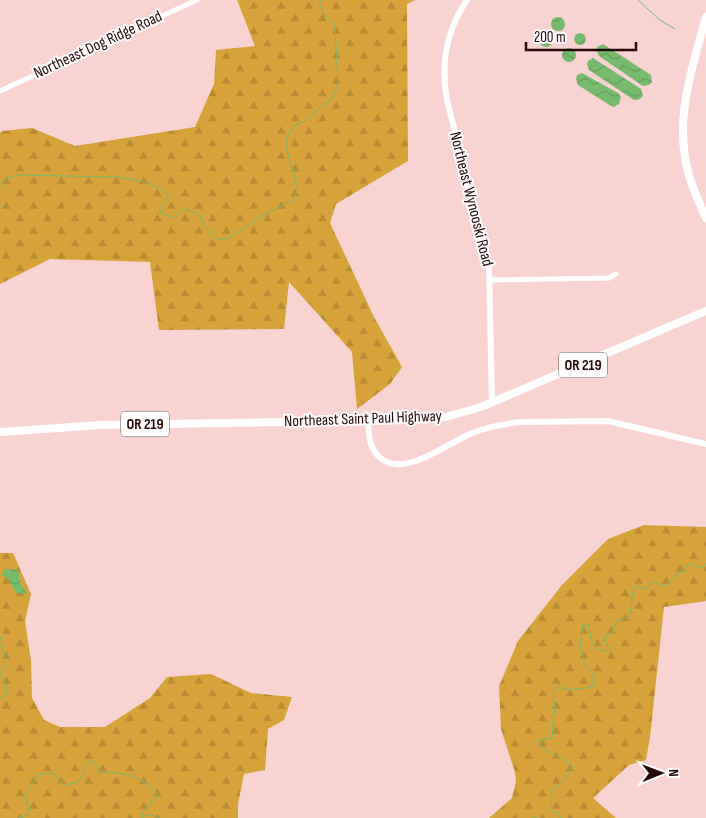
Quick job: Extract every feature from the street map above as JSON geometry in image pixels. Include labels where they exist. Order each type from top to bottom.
[{"type":"highway","points":[[706,16],[687,88],[683,119],[684,151],[689,174],[706,218]]},
{"type":"highway","name":"Northeast Saint Paul Highway","points":[[0,432],[101,425],[432,419],[458,414],[492,403],[706,312]]},
{"type":"main road","name":"Northeast Wynooski Road","points":[[466,0],[448,38],[444,75],[447,100],[489,266],[492,403]]},
{"type":"main road","points":[[368,421],[370,442],[374,451],[386,461],[399,465],[414,462],[480,430],[507,423],[608,421],[706,444]]},
{"type":"street","name":"Northeast Dog Ridge Road","points":[[0,91],[197,0]]},
{"type":"street","points":[[489,280],[609,278],[616,274]]},
{"type":"green space","points":[[237,0],[415,0],[407,4],[408,161],[336,204],[330,223],[374,317],[402,367],[390,384],[357,409],[352,352],[289,282],[284,329],[159,330],[150,262],[50,259],[0,284],[0,133],[2,131],[32,128],[75,146],[195,127],[214,84],[216,50],[255,46]]},
{"type":"green space","points":[[644,525],[706,527],[706,601],[664,607],[646,760],[629,765],[593,798],[616,818],[489,818],[512,798],[516,782],[515,772],[501,729],[499,686],[518,641],[562,585],[608,539]]},
{"type":"green space","points":[[0,553],[13,553],[31,594],[25,621],[31,661],[32,698],[44,720],[60,727],[105,727],[150,698],[167,677],[211,674],[251,693],[292,697],[284,720],[268,729],[265,770],[244,774],[238,804],[238,818],[0,818]]},
{"type":"water","points":[[558,17],[563,19],[565,24],[563,29],[558,31],[553,29],[551,24],[553,19]]},
{"type":"water","points":[[546,33],[551,35],[553,40],[551,45],[546,47],[541,45],[539,40],[541,35]]},
{"type":"water","points":[[582,33],[585,34],[585,44],[578,45],[575,44],[574,37],[575,34]]},
{"type":"water","points":[[603,44],[651,75],[652,82],[649,85],[643,86],[599,56],[596,50],[597,47]]},
{"type":"water","points":[[569,48],[574,50],[576,55],[574,60],[569,62],[564,60],[562,55],[564,50]]},
{"type":"water","points":[[593,58],[641,89],[643,96],[640,99],[634,100],[589,70],[588,61]]},
{"type":"water","points":[[582,73],[618,93],[621,97],[619,104],[614,107],[611,106],[578,85],[577,75]]},
{"type":"water","points":[[7,569],[17,570],[27,594],[16,593],[7,577],[2,576],[3,571]]},
{"type":"waterway","points":[[0,187],[5,179],[17,175],[115,177],[144,181],[163,190],[169,198],[160,206],[160,213],[175,218],[181,211],[186,209],[199,215],[217,240],[229,238],[265,214],[293,200],[298,189],[287,151],[287,137],[295,125],[306,120],[332,98],[338,85],[335,26],[324,14],[319,3],[321,0]]},
{"type":"waterway","points":[[638,0],[660,20],[675,29]]},
{"type":"waterway","points":[[560,818],[560,814],[551,811],[552,791],[573,767],[540,746],[537,740],[552,738],[555,710],[553,692],[558,687],[570,690],[594,687],[595,676],[585,663],[580,646],[583,624],[588,624],[592,642],[597,649],[606,651],[610,649],[604,641],[605,635],[611,633],[617,621],[629,616],[633,592],[636,586],[646,589],[652,582],[665,586],[680,572],[684,572],[688,564],[701,568],[706,564]]},
{"type":"waterway","points":[[0,636],[6,662],[0,674]]},
{"type":"waterway","points":[[0,675],[7,687],[6,695],[0,698]]},
{"type":"waterway","points":[[19,818],[27,815],[29,807],[24,797],[39,774],[53,773],[63,785],[74,783],[79,780],[86,765],[92,760],[100,773],[124,774],[141,780],[154,790],[157,796],[142,813],[142,818]]},
{"type":"waterway","points":[[143,817],[150,815],[158,818]]}]
